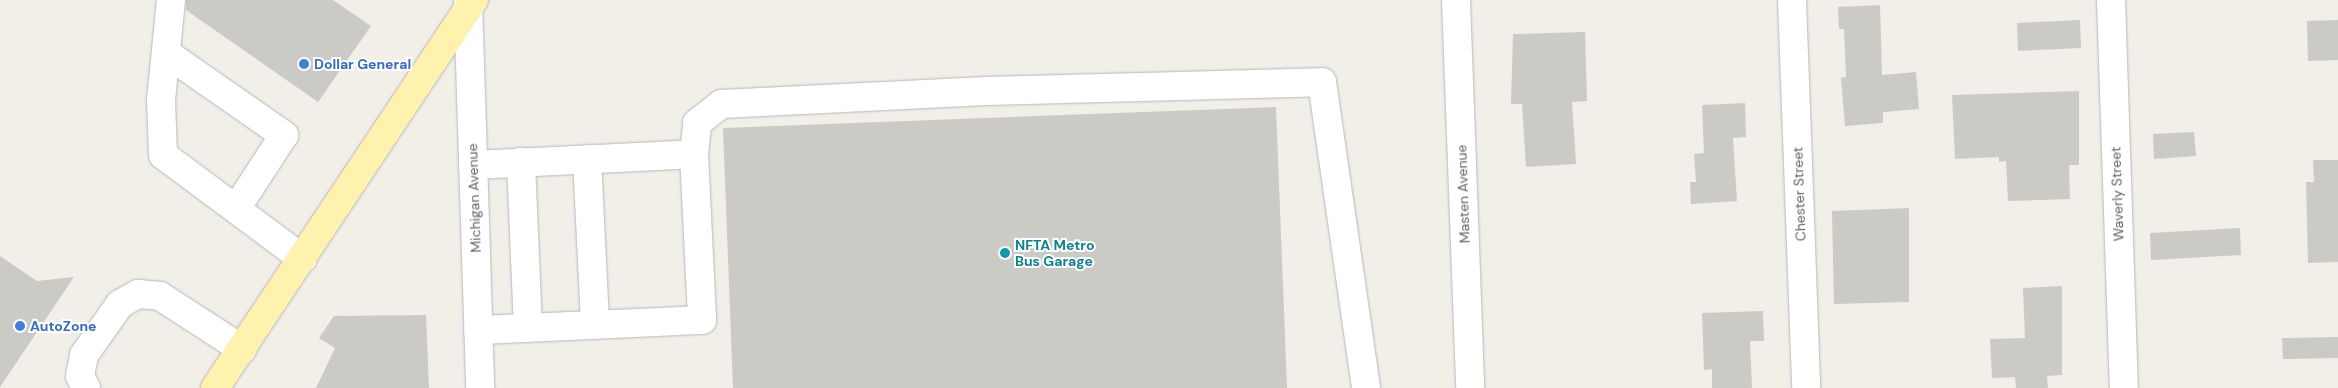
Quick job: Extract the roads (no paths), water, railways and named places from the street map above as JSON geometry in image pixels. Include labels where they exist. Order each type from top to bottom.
[{"type":"main road","points":[[215,388],[303,258],[470,3]]},
{"type":"street","points":[[171,0],[161,100],[163,155],[303,258]]},
{"type":"street","name":"Masten Avenue","points":[[1456,0],[1470,388]]},
{"type":"street","name":"Chester Street","points":[[1792,0],[1806,388]]},
{"type":"street","name":"Waverly Street","points":[[2111,0],[2124,388]]},
{"type":"street","name":"Michigan Avenue","points":[[470,3],[480,388]]},
{"type":"street","points":[[166,54],[284,135],[236,209]]},
{"type":"street","points":[[478,330],[702,320],[694,154],[697,123],[721,104],[987,91],[1322,82],[1366,388]]},
{"type":"street","points":[[473,165],[694,154]]},
{"type":"street","points":[[587,159],[595,325]]},
{"type":"street","points":[[521,162],[528,328]]},
{"type":"street","points":[[86,388],[80,376],[84,355],[120,304],[138,294],[160,296],[242,349]]},
{"type":"place","name":"Dollar General","points":[[304,64]]},
{"type":"place","name":"NFTA Metro Bus Garage","points":[[1005,253]]},
{"type":"place","name":"AutoZone","points":[[20,326]]}]
